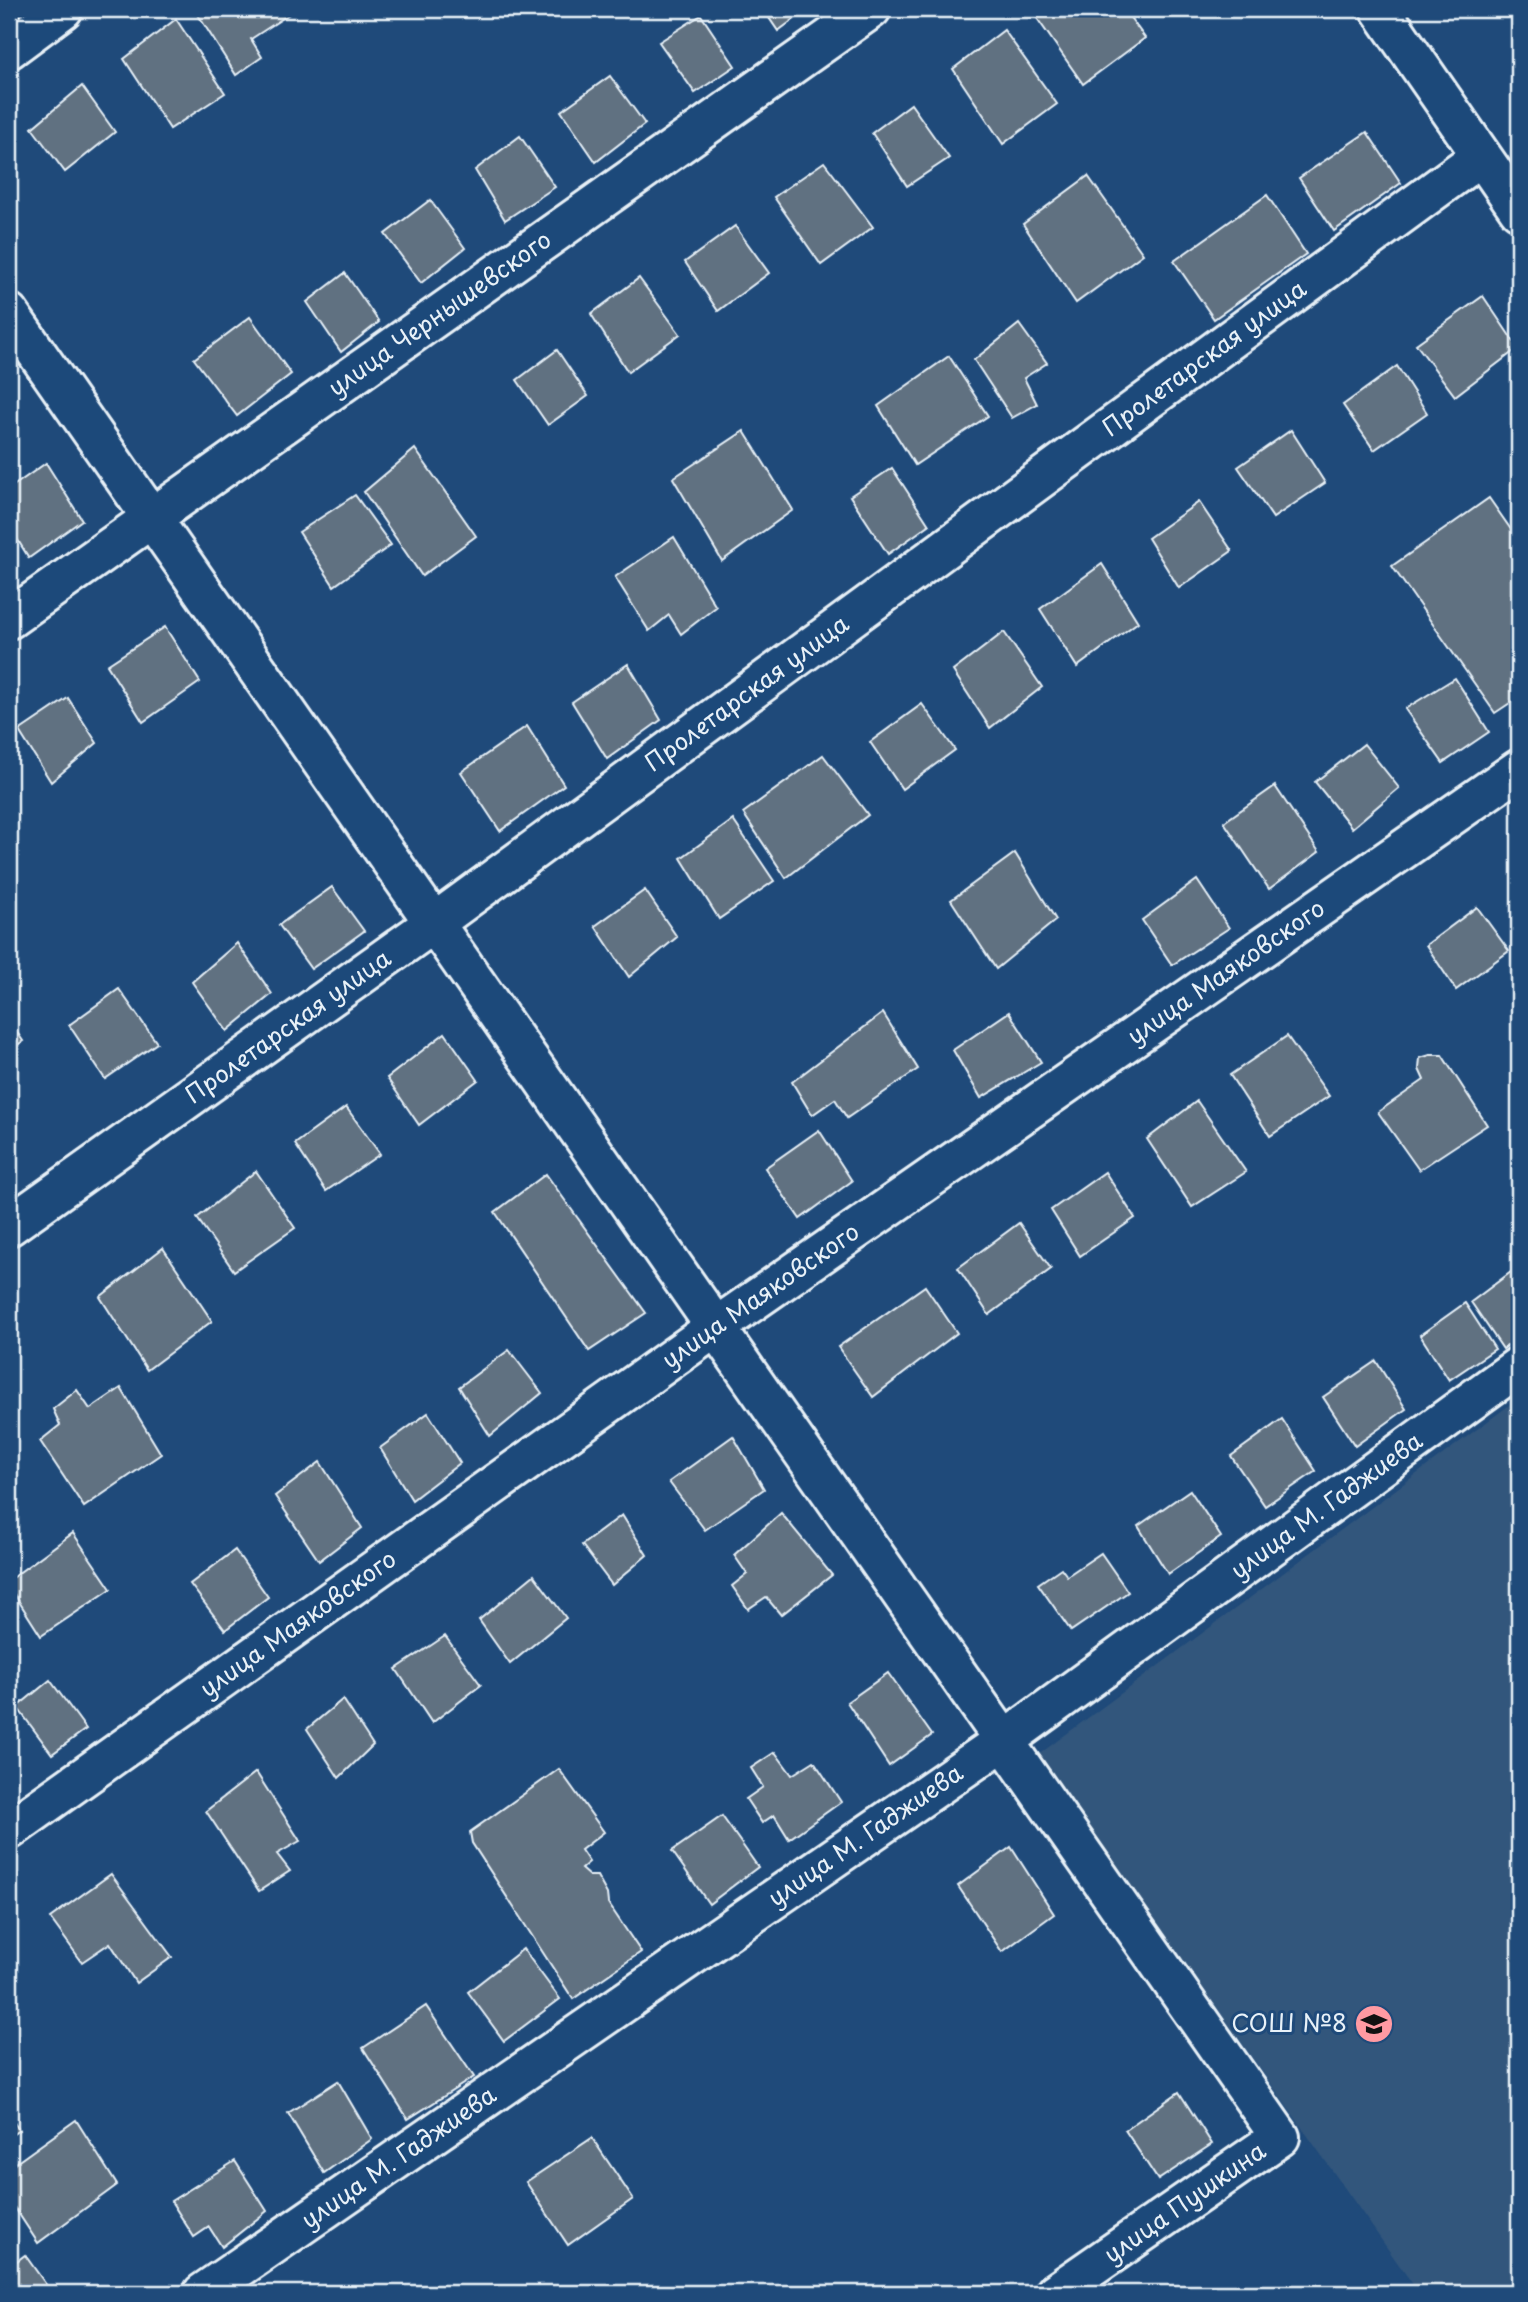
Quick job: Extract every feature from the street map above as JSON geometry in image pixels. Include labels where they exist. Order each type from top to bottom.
[{"type":"street","points":[[9,50],[63,9]]},
{"type":"street","name":"улица Чернышевского","points":[[9,619],[871,9]]},
{"type":"street","points":[[1380,9],[1519,210]]},
{"type":"street","name":"Пролетарская улица","points":[[9,1226],[434,923],[1481,156]]},
{"type":"street","points":[[9,313],[1004,1740]]},
{"type":"street","name":"улица Маяковского","points":[[9,1830],[716,1327],[1519,769]]},
{"type":"street","name":"улица М. Гаджиева","points":[[203,2293],[1004,1740],[1519,1366]]},
{"type":"street","name":"улица Пушкина","points":[[1004,1740],[1280,2137],[1055,2293]]},
{"type":"shaded area","name":"СОШ №8","points":[[1519,1398],[1519,2293],[1419,2293],[1038,1755]]},
{"type":"building","points":[[297,9],[251,39],[262,57],[236,75],[195,10]]},
{"type":"building","points":[[763,9],[808,9],[778,31]]},
{"type":"building","points":[[1124,9],[1145,38],[1083,84],[1032,11]]},
{"type":"building","points":[[701,15],[735,66],[695,93],[659,42]]},
{"type":"building","points":[[176,19],[225,93],[170,129],[124,59]]},
{"type":"building","points":[[1004,30],[1057,104],[1003,144],[953,69]]},
{"type":"building","points":[[610,76],[645,124],[596,162],[561,111]]},
{"type":"building","points":[[82,86],[115,132],[65,172],[32,128]]},
{"type":"building","points":[[911,104],[949,158],[907,186],[872,133]]},
{"type":"building","points":[[1367,132],[1401,183],[1334,231],[1299,178]]},
{"type":"building","points":[[520,136],[555,187],[505,220],[475,170]]},
{"type":"building","points":[[824,162],[873,227],[821,265],[774,197]]},
{"type":"building","points":[[1088,176],[1143,254],[1076,303],[1023,224]]},
{"type":"building","points":[[1267,195],[1306,254],[1214,319],[1174,261]]},
{"type":"building","points":[[430,200],[465,248],[421,283],[385,234]]},
{"type":"building","points":[[735,226],[769,273],[718,311],[685,262]]},
{"type":"building","points":[[345,273],[379,322],[341,352],[307,302]]},
{"type":"building","points":[[639,278],[680,334],[628,372],[591,314]]},
{"type":"building","points":[[1483,296],[1518,348],[1455,396],[1416,344]]},
{"type":"building","points":[[250,317],[291,374],[237,416],[194,359]]},
{"type":"building","points":[[1019,324],[1047,363],[1024,378],[1037,404],[1012,418],[974,360]]},
{"type":"building","points":[[557,350],[588,396],[548,425],[517,380]]},
{"type":"building","points":[[949,356],[988,416],[915,465],[878,406]]},
{"type":"building","points":[[1397,366],[1427,413],[1374,450],[1343,405]]},
{"type":"building","points":[[1291,430],[1325,483],[1273,518],[1238,467]]},
{"type":"building","points":[[744,431],[793,510],[722,561],[673,478]]},
{"type":"building","points":[[415,449],[476,536],[422,576],[364,492]]},
{"type":"building","points":[[46,463],[82,520],[29,558],[9,526],[9,489]]},
{"type":"building","points":[[892,468],[929,525],[888,554],[850,496]]},
{"type":"building","points":[[355,495],[391,545],[334,586],[299,532]]},
{"type":"building","points":[[1489,498],[1519,541],[1519,697],[1495,713],[1392,566]]},
{"type":"building","points":[[1199,502],[1232,551],[1179,588],[1148,538]]},
{"type":"building","points":[[674,537],[716,607],[681,634],[669,615],[649,631],[615,577]]},
{"type":"building","points":[[1102,564],[1138,622],[1077,667],[1040,609]]},
{"type":"building","points":[[165,627],[200,682],[143,722],[107,665]]},
{"type":"building","points":[[1004,632],[1042,687],[990,728],[953,671]]},
{"type":"building","points":[[628,664],[661,720],[607,759],[572,702]]},
{"type":"building","points":[[1455,678],[1489,732],[1443,763],[1405,709]]},
{"type":"building","points":[[68,698],[97,743],[51,782],[19,731]]},
{"type":"building","points":[[922,704],[955,750],[902,789],[870,742]]},
{"type":"building","points":[[527,726],[564,785],[500,831],[461,772]]},
{"type":"building","points":[[1364,744],[1399,788],[1352,828],[1315,782]]},
{"type":"building","points":[[823,755],[868,815],[786,878],[743,813]]},
{"type":"building","points":[[1275,786],[1319,852],[1269,889],[1224,822]]},
{"type":"building","points":[[733,820],[774,881],[719,919],[681,858]]},
{"type":"building","points":[[1015,853],[1056,920],[996,969],[951,900]]},
{"type":"building","points":[[1197,880],[1229,928],[1172,965],[1142,920]]},
{"type":"building","points":[[332,887],[364,931],[311,969],[279,925]]},
{"type":"building","points":[[645,890],[677,937],[629,977],[595,926]]},
{"type":"building","points":[[1477,907],[1509,951],[1456,990],[1426,945]]},
{"type":"building","points":[[237,943],[272,994],[227,1031],[192,982]]},
{"type":"building","points":[[119,989],[157,1043],[105,1079],[69,1025]]},
{"type":"building","points":[[1009,1012],[1041,1062],[981,1098],[953,1050]]},
{"type":"building","points":[[883,1013],[918,1069],[847,1118],[835,1099],[812,1115],[792,1082]]},
{"type":"building","points":[[9,1021],[23,1041],[9,1051]]},
{"type":"building","points":[[445,1033],[478,1080],[419,1125],[387,1078]]},
{"type":"building","points":[[1287,1036],[1329,1096],[1270,1136],[1230,1075]]},
{"type":"building","points":[[1442,1055],[1487,1125],[1419,1170],[1378,1112],[1424,1080],[1419,1069],[1420,1058]]},
{"type":"building","points":[[1197,1101],[1246,1172],[1192,1207],[1147,1139]]},
{"type":"building","points":[[346,1107],[380,1154],[326,1191],[295,1144]]},
{"type":"building","points":[[819,1130],[852,1181],[800,1219],[765,1168]]},
{"type":"building","points":[[256,1171],[295,1228],[234,1271],[197,1218]]},
{"type":"building","points":[[1105,1172],[1135,1218],[1080,1256],[1051,1210]]},
{"type":"building","points":[[546,1174],[646,1313],[589,1351],[495,1212]]},
{"type":"building","points":[[1019,1223],[1051,1269],[989,1315],[958,1268]]},
{"type":"building","points":[[163,1248],[212,1321],[147,1370],[100,1297]]},
{"type":"building","points":[[1519,1266],[1519,1337],[1503,1349],[1471,1302]]},
{"type":"building","points":[[925,1286],[957,1333],[873,1397],[838,1347]]},
{"type":"building","points":[[1465,1303],[1495,1349],[1449,1380],[1420,1335]]},
{"type":"building","points":[[509,1350],[542,1393],[490,1436],[459,1387]]},
{"type":"building","points":[[1376,1361],[1406,1409],[1355,1446],[1323,1397]]},
{"type":"building","points":[[121,1388],[161,1454],[84,1507],[40,1441],[60,1425],[53,1409],[77,1390],[90,1409]]},
{"type":"building","points":[[428,1413],[460,1463],[412,1500],[380,1448]]},
{"type":"building","points":[[1282,1419],[1316,1471],[1265,1506],[1231,1456]]},
{"type":"building","points":[[733,1436],[764,1489],[705,1530],[669,1482]]},
{"type":"building","points":[[320,1462],[362,1528],[319,1561],[275,1496]]},
{"type":"building","points":[[1190,1490],[1221,1537],[1168,1574],[1138,1526]]},
{"type":"building","points":[[781,1513],[832,1575],[781,1615],[766,1597],[748,1609],[732,1586],[747,1574],[734,1555]]},
{"type":"building","points":[[622,1515],[647,1555],[612,1585],[582,1545]]},
{"type":"building","points":[[73,1533],[111,1589],[41,1636],[9,1586],[9,1580]]},
{"type":"building","points":[[235,1550],[268,1597],[225,1630],[190,1584]]},
{"type":"building","points":[[1101,1553],[1128,1592],[1071,1631],[1038,1584],[1061,1568],[1067,1576]]},
{"type":"building","points":[[534,1575],[566,1618],[510,1664],[479,1620]]},
{"type":"building","points":[[445,1636],[481,1685],[432,1723],[396,1669]]},
{"type":"building","points":[[888,1673],[932,1735],[889,1766],[847,1702]]},
{"type":"building","points":[[50,1680],[86,1729],[52,1754],[17,1707]]},
{"type":"building","points":[[343,1699],[373,1745],[339,1778],[307,1729]]},
{"type":"building","points":[[775,1752],[792,1775],[814,1761],[841,1802],[789,1839],[774,1815],[762,1823],[746,1799],[763,1787],[751,1768]]},
{"type":"building","points":[[559,1769],[604,1832],[581,1850],[589,1862],[581,1869],[589,1876],[597,1876],[607,1894],[608,1903],[641,1952],[573,1999],[472,1843],[470,1832]]},
{"type":"building","points":[[256,1772],[300,1841],[277,1854],[290,1871],[259,1891],[206,1811]]},
{"type":"building","points":[[722,1816],[758,1867],[709,1904],[672,1851]]},
{"type":"building","points":[[1011,1847],[1054,1914],[1002,1952],[958,1886]]},
{"type":"building","points":[[111,1874],[172,1957],[136,1983],[110,1943],[82,1962],[50,1918]]},
{"type":"building","points":[[523,1949],[560,1999],[504,2041],[468,1992]]},
{"type":"building","points":[[426,2006],[474,2077],[408,2119],[363,2048]]},
{"type":"building","points":[[338,2081],[372,2139],[324,2173],[288,2113]]},
{"type":"building","points":[[1179,2092],[1212,2144],[1158,2180],[1125,2130]]},
{"type":"building","points":[[9,2115],[19,2130],[9,2137]]},
{"type":"building","points":[[76,2120],[117,2185],[38,2243],[9,2199],[9,2168]]},
{"type":"building","points":[[592,2138],[633,2199],[568,2245],[526,2182]]},
{"type":"building","points":[[235,2161],[267,2211],[222,2247],[209,2227],[194,2237],[171,2201]]},
{"type":"building","points":[[25,2255],[52,2293],[9,2293],[9,2267]]},
{"type":"place","name":"СОШ №8","points":[[1374,2024]]}]
